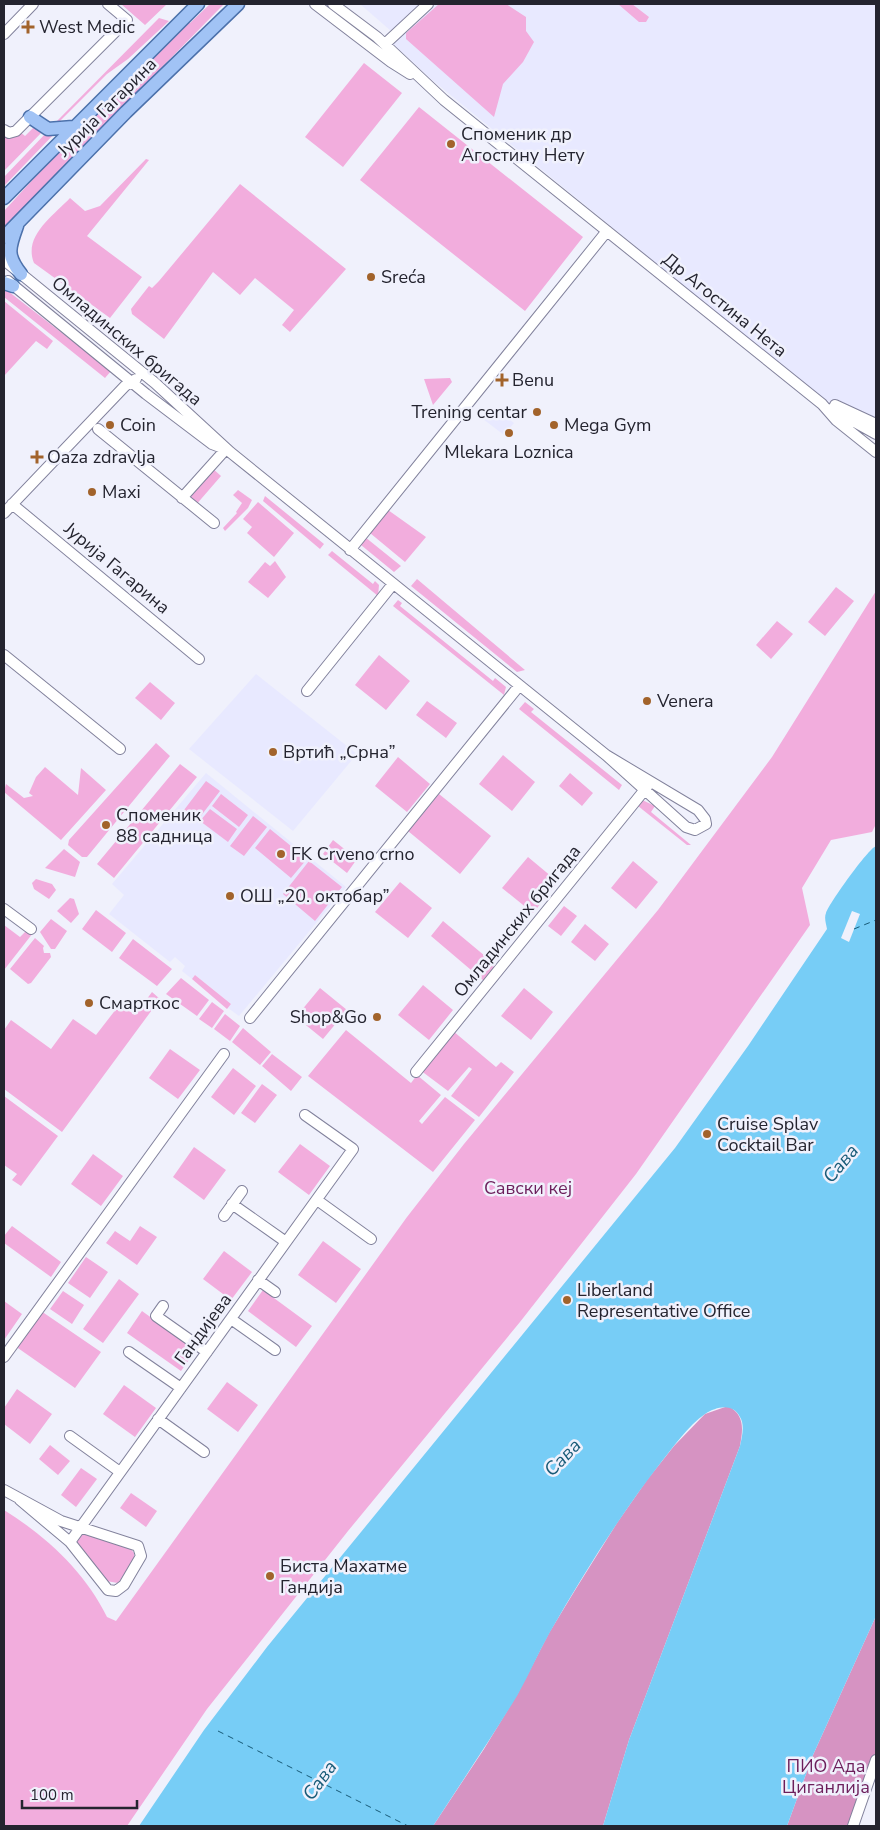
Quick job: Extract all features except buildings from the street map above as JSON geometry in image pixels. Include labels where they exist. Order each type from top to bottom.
[{"type":"main road","name":"Јурија Гагарина","points":[[4,197],[198,4]]},
{"type":"main road","name":"Јурија Гагарина","points":[[4,237],[126,112],[238,4]]},
{"type":"main road","points":[[228,14],[244,4]]},
{"type":"main road","points":[[30,118],[48,128],[74,127]]},
{"type":"main road","points":[[19,221],[11,244],[10,255],[12,263],[21,274]]},
{"type":"street","points":[[4,34],[33,4]]},
{"type":"street","points":[[4,130],[12,133],[30,118],[127,20],[108,4]]},
{"type":"street","name":"Др Агостина Нета","points":[[315,4],[390,62],[425,83]]},
{"type":"street","name":"Др Агостина Нета","points":[[333,4],[385,44],[425,83],[822,404],[836,420],[876,452]]},
{"type":"street","points":[[385,44],[428,4]]},
{"type":"street","points":[[350,550],[608,231]]},
{"type":"street","name":"Омладинских бригада","points":[[4,260],[142,373],[214,436],[226,449],[606,756],[643,791],[686,827],[695,830],[706,824],[703,814],[698,810],[606,756]]},
{"type":"street","name":"Омладинских бригада","points":[[7,282],[131,382],[212,444],[226,449]]},
{"type":"street","points":[[4,513],[131,382],[142,373]]},
{"type":"street","name":"Др Агостина Нета","points":[[822,404],[839,406],[876,424]]},
{"type":"street","name":"Др Агостина Нета","points":[[822,404],[876,434]]},
{"type":"street","points":[[98,430],[214,523]]},
{"type":"street","points":[[182,498],[226,449]]},
{"type":"street","name":"Јурија Гагарина","points":[[12,504],[199,659]]},
{"type":"street","points":[[307,692],[393,584]]},
{"type":"street","points":[[4,655],[120,749]]},
{"type":"street","points":[[250,1018],[519,686]]},
{"type":"street","name":"Омладинских бригада","points":[[416,1072],[651,782]]},
{"type":"street","points":[[4,909],[31,929]]},
{"type":"street","points":[[4,1357],[224,1054]]},
{"type":"street","name":"Гандијева","points":[[70,1542],[353,1150],[305,1114]]},
{"type":"street","points":[[224,1216],[242,1191]]},
{"type":"street","points":[[317,1200],[371,1239]]},
{"type":"street","points":[[232,1204],[286,1242]]},
{"type":"street","points":[[258,1280],[275,1292]]},
{"type":"street","points":[[162,1306],[156,1316],[207,1352]]},
{"type":"street","points":[[231,1319],[275,1350]]},
{"type":"street","points":[[129,1352],[181,1388]]},
{"type":"street","points":[[158,1419],[204,1452]]},
{"type":"street","points":[[70,1436],[120,1472]]},
{"type":"street","points":[[4,1490],[20,1500],[79,1528],[132,1543],[141,1550],[138,1563],[121,1588],[116,1591],[108,1590],[70,1542],[20,1500]]},
{"type":"street","points":[[853,1826],[876,1760]]},
{"type":"shaded area","points":[[360,4],[422,4],[391,31]]},
{"type":"shaded area","points":[[431,4],[876,4],[876,422],[831,403],[811,390],[431,79],[390,41]]},
{"type":"shaded area","points":[[494,407],[514,423],[504,435],[483,419]]},
{"type":"shaded area","name":"Вртић „Срна”","points":[[256,674],[357,754],[293,831],[189,749]]},
{"type":"shaded area","name":"ОШ „20. октобар”","points":[[206,773],[346,887],[239,1016],[228,1008],[231,1004],[195,975],[192,979],[182,971],[185,966],[175,957],[170,962],[109,914],[124,895],[112,884]]},
{"type":"green space","points":[[121,4],[167,4],[145,25]]},
{"type":"green space","points":[[210,4],[224,4],[4,228],[4,211],[58,152],[187,22],[190,23]]},
{"type":"green space","points":[[439,4],[506,4],[526,17],[526,31],[534,42],[523,62],[503,84],[494,117],[406,39],[406,33]]},
{"type":"green space","points":[[618,4],[632,4],[649,17],[646,22],[639,22]]},
{"type":"green space","points":[[159,18],[169,21],[128,59],[107,74],[60,121],[55,123]]},
{"type":"green space","points":[[364,63],[402,93],[343,167],[305,137]]},
{"type":"green space","points":[[419,107],[583,237],[525,311],[360,180]]},
{"type":"green space","points":[[34,127],[44,130],[4,171],[4,136],[14,136],[20,132],[25,136]]},
{"type":"green space","points":[[57,131],[4,186],[4,177],[47,132]]},
{"type":"green space","points":[[146,159],[149,160],[87,236],[142,277],[110,318],[34,263],[33,244],[41,227],[70,198],[85,211],[100,206]]},
{"type":"green space","points":[[240,184],[346,269],[290,332],[282,325],[294,310],[255,278],[240,295],[213,272],[164,339],[132,314],[131,309],[149,286],[152,288],[159,281]]},
{"type":"green space","points":[[4,288],[111,371],[105,378],[4,297]]},
{"type":"green space","points":[[4,301],[53,341],[47,349],[36,341],[4,376]]},
{"type":"green space","points":[[450,378],[452,382],[433,405],[424,379]]},
{"type":"green space","points":[[212,468],[221,476],[195,506],[185,497]]},
{"type":"green space","points":[[238,490],[252,500],[248,508],[225,531],[223,528],[237,513],[242,503],[233,495]]},
{"type":"green space","points":[[265,496],[324,544],[320,549],[263,501]]},
{"type":"green space","points":[[258,502],[294,533],[274,557],[247,533],[252,527],[243,519]]},
{"type":"green space","points":[[388,510],[426,537],[405,562],[370,533]]},
{"type":"green space","points":[[365,537],[401,566],[394,572],[361,545]]},
{"type":"green space","points":[[332,551],[373,584],[375,581],[379,585],[378,596],[328,555]]},
{"type":"green space","points":[[275,561],[286,577],[268,598],[248,582],[265,562],[270,566]]},
{"type":"green space","points":[[417,579],[525,670],[517,672],[411,586]]},
{"type":"green space","points":[[836,587],[854,601],[825,636],[808,622]]},
{"type":"green space","name":"Савски кеј","points":[[876,591],[876,824],[872,832],[831,840],[802,888],[810,925],[636,1174],[520,1322],[348,1531],[207,1709],[127,1826],[4,1826],[4,1510],[35,1531],[63,1556],[88,1585],[107,1617],[116,1621],[407,1217],[464,1144],[658,910],[772,757]]},
{"type":"green space","points":[[398,600],[402,603],[400,606],[493,681],[495,678],[506,687],[504,695],[393,606]]},
{"type":"green space","points":[[777,621],[793,634],[771,659],[756,645]]},
{"type":"green space","points":[[379,655],[410,681],[386,710],[355,685]]},
{"type":"green space","points":[[150,682],[175,703],[161,720],[135,698]]},
{"type":"green space","points":[[427,701],[457,723],[446,738],[416,715]]},
{"type":"green space","points":[[525,702],[534,709],[531,712],[622,785],[619,790],[519,709]]},
{"type":"green space","points":[[156,743],[170,756],[87,857],[82,857],[68,845],[69,840]]},
{"type":"green space","points":[[503,755],[535,782],[512,811],[479,784]]},
{"type":"green space","points":[[398,757],[430,784],[407,812],[375,786]]},
{"type":"green space","points":[[180,764],[197,777],[114,878],[97,864]]},
{"type":"green space","points":[[45,767],[78,795],[81,768],[106,790],[61,840],[4,792],[6,784],[24,798],[33,796],[29,793],[36,777]]},
{"type":"green space","points":[[570,773],[593,793],[582,806],[559,786]]},
{"type":"green space","points":[[206,781],[220,791],[197,821],[184,810]]},
{"type":"green space","points":[[221,794],[248,815],[239,827],[212,806]]},
{"type":"green space","points":[[439,794],[491,836],[460,874],[408,831]]},
{"type":"green space","points":[[640,799],[655,806],[651,812],[691,845],[687,845],[637,805]]},
{"type":"green space","points":[[210,809],[237,829],[228,842],[200,821]]},
{"type":"green space","points":[[253,816],[267,827],[244,856],[230,846]]},
{"type":"green space","name":"FK Crveno crno","points":[[270,829],[307,859],[291,878],[255,848]]},
{"type":"green space","points":[[333,840],[357,859],[347,873],[323,854]]},
{"type":"green space","points":[[64,849],[80,862],[75,877],[45,868]]},
{"type":"green space","points":[[528,857],[558,882],[533,913],[502,888]]},
{"type":"green space","points":[[309,861],[342,887],[315,921],[283,894]]},
{"type":"green space","points":[[633,861],[658,882],[636,909],[611,888]]},
{"type":"green space","points":[[36,879],[52,884],[56,890],[49,899],[34,889],[32,883]]},
{"type":"green space","points":[[400,882],[432,908],[408,938],[375,912]]},
{"type":"green space","points":[[70,898],[74,899],[79,914],[71,923],[57,911]]},
{"type":"green space","points":[[564,906],[577,916],[561,936],[548,926]]},
{"type":"green space","points":[[96,910],[126,933],[112,952],[82,929]]},
{"type":"green space","points":[[51,919],[67,931],[55,949],[51,949],[40,932]]},
{"type":"green space","points":[[443,921],[497,966],[484,981],[431,936]]},
{"type":"green space","points":[[585,924],[609,944],[595,961],[571,942]]},
{"type":"green space","points":[[4,925],[20,937],[26,931],[33,933],[4,970]]},
{"type":"green space","points":[[35,938],[44,946],[44,953],[50,953],[51,957],[31,983],[28,984],[10,969]]},
{"type":"green space","points":[[133,939],[172,969],[157,986],[119,958]]},
{"type":"green space","points":[[195,975],[231,1004],[227,1009],[192,979]]},
{"type":"green space","points":[[181,978],[209,1000],[197,1016],[166,994]]},
{"type":"green space","points":[[423,985],[453,1010],[429,1040],[398,1015]]},
{"type":"green space","points":[[320,988],[347,1010],[323,1039],[296,1017]]},
{"type":"green space","points":[[524,988],[553,1012],[531,1040],[501,1016]]},
{"type":"green space","points":[[152,992],[160,999],[62,1132],[4,1089],[4,1030],[11,1020],[51,1049],[73,1019],[96,1035],[120,1004],[135,1015]]},
{"type":"green space","points":[[212,1002],[224,1011],[212,1028],[199,1019]]},
{"type":"green space","points":[[225,1014],[240,1026],[230,1041],[214,1029]]},
{"type":"green space","points":[[243,1028],[271,1052],[260,1065],[232,1042]]},
{"type":"green space","points":[[346,1030],[411,1083],[417,1075],[441,1095],[419,1121],[422,1124],[445,1097],[475,1120],[433,1172],[308,1076]]},
{"type":"green space","points":[[453,1031],[496,1067],[501,1062],[514,1072],[479,1117],[451,1096],[472,1069],[469,1067],[448,1091],[420,1070]]},
{"type":"green space","points":[[170,1049],[200,1070],[178,1099],[149,1078]]},
{"type":"green space","points":[[272,1054],[302,1077],[291,1091],[262,1066]]},
{"type":"green space","points":[[233,1068],[256,1086],[234,1115],[211,1097]]},
{"type":"green space","points":[[262,1084],[277,1095],[255,1123],[241,1113]]},
{"type":"green space","points":[[4,1096],[58,1136],[21,1186],[12,1180],[17,1174],[4,1165]]},
{"type":"green space","points":[[300,1144],[330,1166],[309,1195],[278,1172]]},
{"type":"green space","points":[[194,1147],[226,1170],[204,1200],[173,1177]]},
{"type":"green space","points":[[93,1154],[123,1176],[101,1206],[71,1184]]},
{"type":"green space","points":[[12,1226],[61,1262],[51,1277],[4,1243],[4,1236]]},
{"type":"green space","points":[[140,1226],[157,1237],[137,1265],[106,1243],[115,1231],[130,1241]]},
{"type":"green space","points":[[323,1241],[361,1269],[336,1303],[298,1275]]},
{"type":"green space","points":[[224,1251],[252,1272],[231,1300],[203,1279]]},
{"type":"green space","points":[[86,1257],[108,1272],[90,1298],[68,1283]]},
{"type":"green space","points":[[119,1279],[139,1294],[103,1343],[83,1329]]},
{"type":"green space","points":[[263,1290],[312,1326],[296,1347],[248,1311]]},
{"type":"green space","points":[[63,1291],[84,1305],[72,1324],[50,1309]]},
{"type":"green space","points":[[4,1301],[22,1314],[4,1340]]},
{"type":"green space","points":[[41,1311],[101,1352],[75,1388],[15,1346]]},
{"type":"green space","points":[[142,1311],[196,1350],[181,1371],[127,1333]]},
{"type":"green space","points":[[227,1382],[258,1405],[238,1432],[207,1409]]},
{"type":"green space","points":[[124,1385],[156,1408],[135,1437],[103,1414]]},
{"type":"green space","points":[[17,1389],[52,1414],[30,1444],[4,1424],[4,1408]]},
{"type":"green space","points":[[728,1406],[734,1410],[742,1423],[740,1446],[629,1740],[603,1826],[433,1826],[484,1749],[518,1693],[549,1633],[577,1587],[617,1523],[647,1480],[674,1446],[705,1414]]},
{"type":"green space","points":[[50,1445],[70,1461],[58,1475],[39,1459]]},
{"type":"green space","points":[[81,1468],[97,1479],[76,1507],[61,1495]]},
{"type":"green space","points":[[131,1493],[157,1511],[146,1527],[120,1508]]},
{"type":"green space","points":[[85,1534],[129,1547],[134,1553],[134,1560],[118,1583],[106,1581],[76,1543],[80,1535]]},
{"type":"green space","name":"ПИО Ада Циганлија","points":[[876,1616],[876,1760],[853,1826],[787,1826],[813,1755]]},
{"type":"water","name":"Сава","points":[[876,846],[876,1616],[813,1755],[787,1826],[603,1826],[629,1740],[740,1446],[743,1431],[742,1420],[733,1410],[724,1407],[710,1411],[693,1424],[671,1449],[632,1502],[563,1610],[517,1696],[433,1826],[139,1826],[204,1730],[267,1647],[675,1148],[748,1046],[827,929],[825,915],[834,898]]},
{"type":"pier","points":[[852,911],[860,914],[849,942],[841,938]]},
{"type":"ferry route","points":[[854,929],[876,920]]},
{"type":"ferry route","points":[[218,1731],[408,1826]]},
{"type":"place","name":"West Medic","points":[[28,27]]},
{"type":"place","name":"Споменик др Агостину Нету","points":[[451,144]]},
{"type":"place","name":"Sreća","points":[[371,277]]},
{"type":"place","name":"Benu","points":[[502,380]]},
{"type":"place","name":"Trening centar","points":[[537,412]]},
{"type":"place","name":"Coin","points":[[110,425]]},
{"type":"place","name":"Mega Gym","points":[[554,425]]},
{"type":"place","name":"Mlekara Loznica","points":[[509,433]]},
{"type":"place","name":"Oaza zdravlja","points":[[37,457]]},
{"type":"place","name":"Maxi","points":[[92,492]]},
{"type":"place","name":"Venera","points":[[647,701]]},
{"type":"place","name":"Вртић „Срна”","points":[[273,752]]},
{"type":"place","name":"Споменик 88 садница","points":[[106,825]]},
{"type":"place","name":"FK Crveno crno","points":[[281,854]]},
{"type":"place","name":"ОШ „20. октобар”","points":[[230,896]]},
{"type":"place","name":"Смарткос","points":[[89,1003]]},
{"type":"place","name":"Shop&Go","points":[[377,1017]]},
{"type":"place","name":"Cruise Splav Cocktail Bar","points":[[707,1134]]},
{"type":"place","name":"Liberland Representative Office","points":[[567,1300]]},
{"type":"place","name":"Биста Махатме Гандија","points":[[270,1576]]}]
